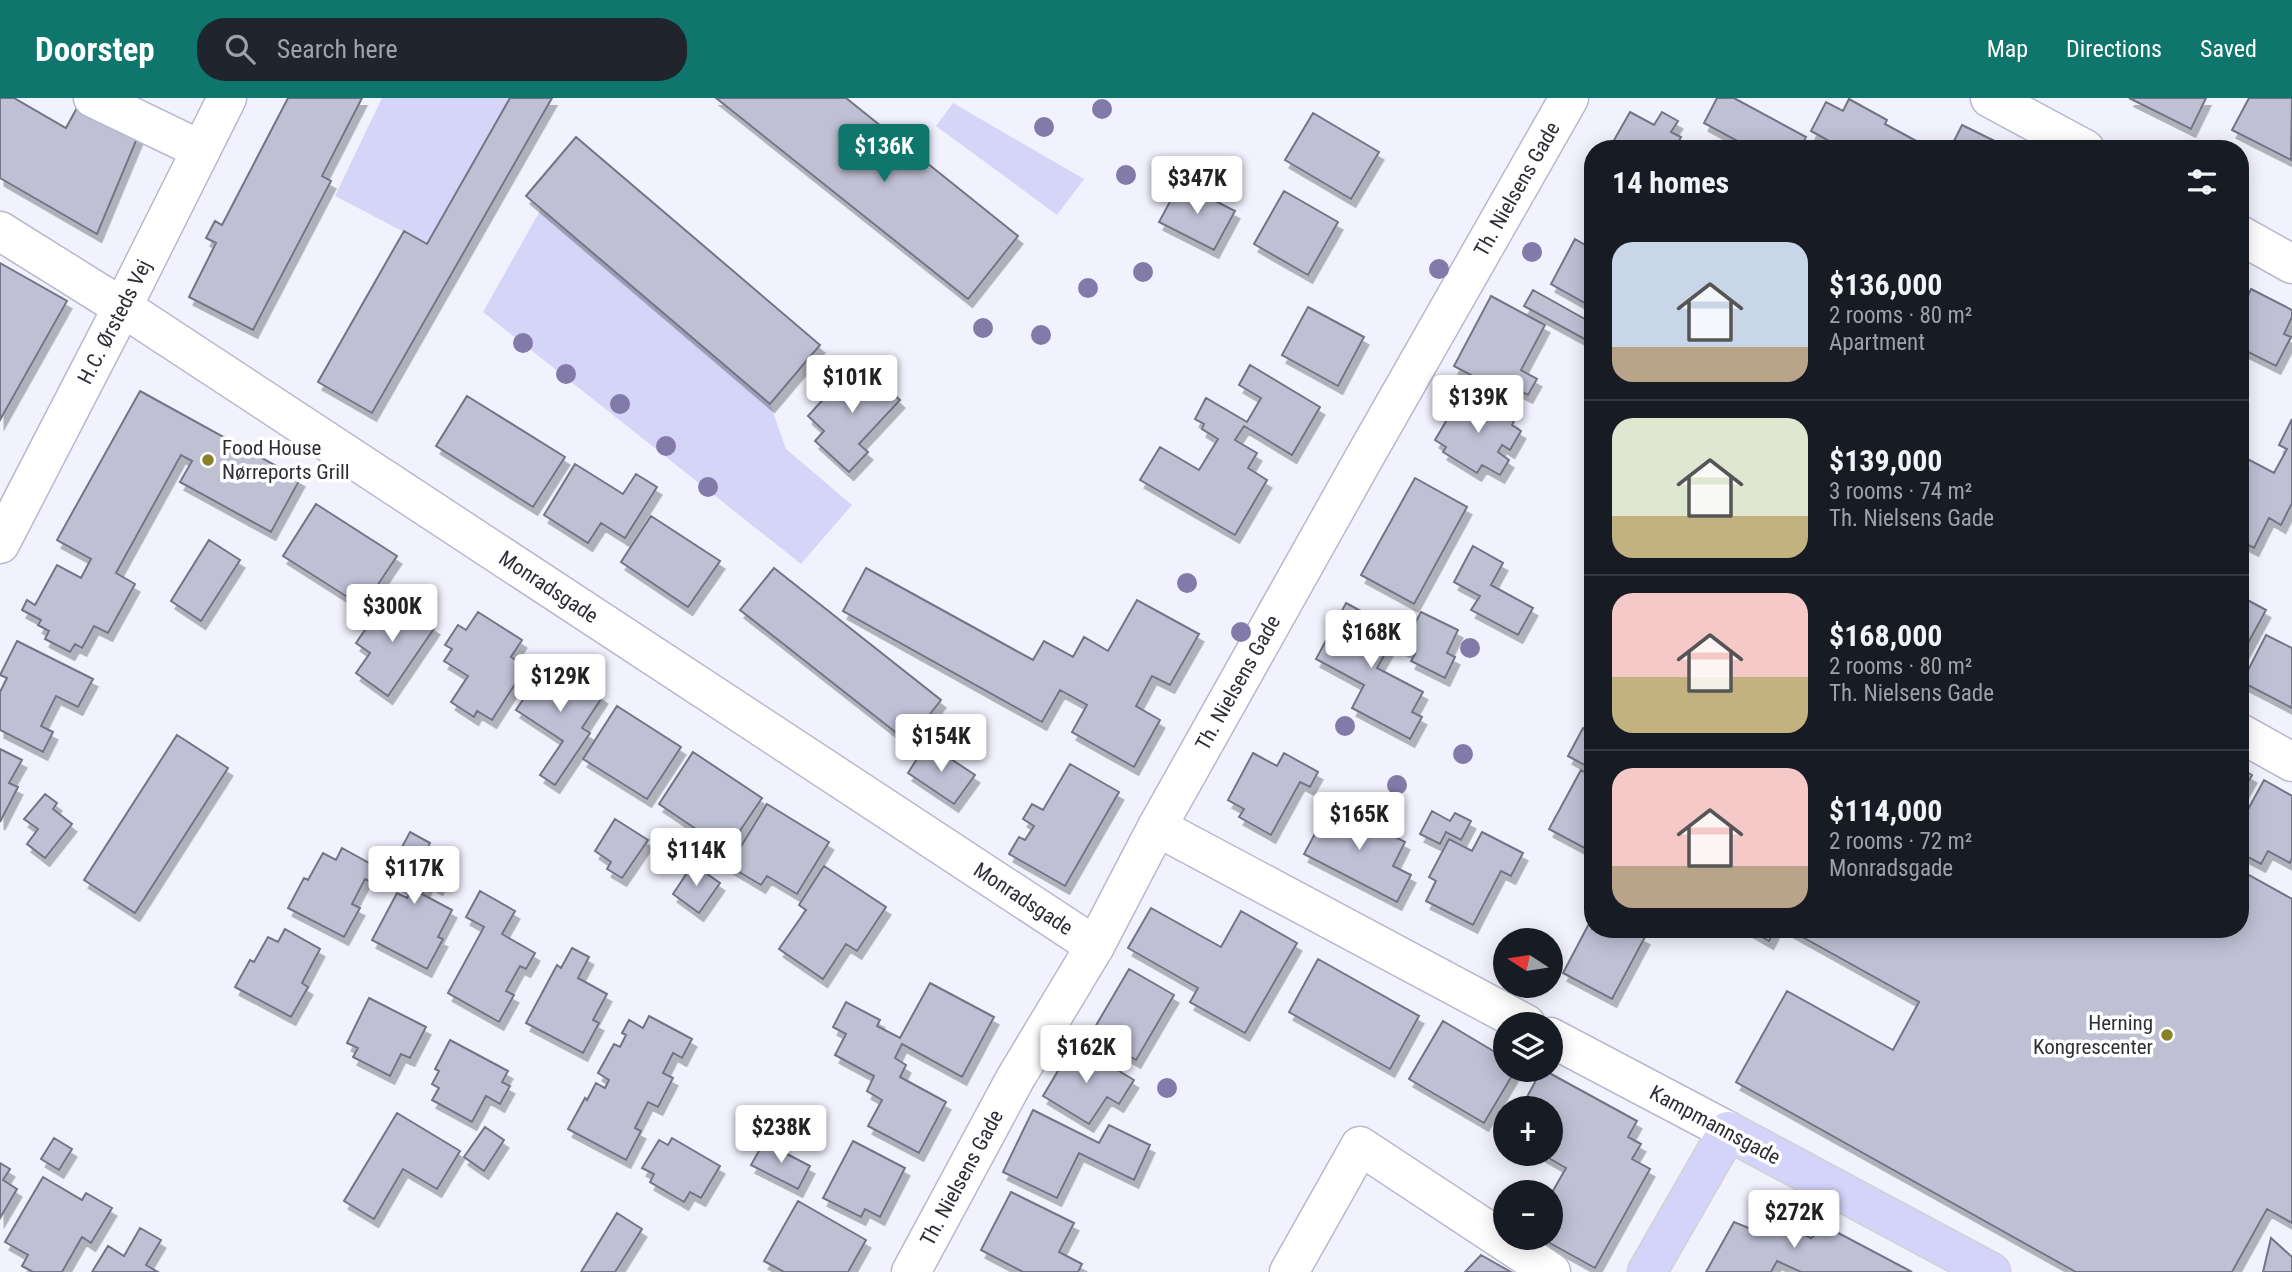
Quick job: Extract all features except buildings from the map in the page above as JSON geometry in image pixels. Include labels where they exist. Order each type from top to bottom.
[{"type":"main road","points":[[1647,1272],[1728,1131]]},
{"type":"main road","name":"Kampmannsgade","points":[[1728,1131],[1991,1272]]},
{"type":"street","points":[[93,98],[201,150]]},
{"type":"street","name":"H.C. Ørsteds Vej","points":[[0,544],[228,98]]},
{"type":"street","name":"Th. Nielsens Gade","points":[[911,1272],[1015,1079],[1095,946],[1157,827],[1569,98]]},
{"type":"street","points":[[1990,98],[2061,140]]},
{"type":"street","name":"Monradsgade","points":[[0,231],[122,308],[1095,946]]},
{"type":"street","points":[[2249,240],[2292,264]]},
{"type":"street","points":[[2249,738],[2292,762]]},
{"type":"street","points":[[1157,827],[1504,1012]]},
{"type":"street","name":"Kampmannsgade","points":[[1563,1044],[1728,1131]]},
{"type":"street","points":[[1289,1272],[1360,1146],[1551,1272]]},
{"type":"shaded area","points":[[382,98],[510,98],[427,244],[335,196]]},
{"type":"shaded area","points":[[953,103],[1084,179],[1057,215],[936,126]]},
{"type":"shaded area","points":[[541,209],[770,404],[786,449],[852,505],[801,564],[483,312]]},
{"type":"place","name":"Food House Nørreports Grill","points":[[208,460]]},
{"type":"place","name":"Herning Kongrescenter","points":[[2167,1035]]}]
